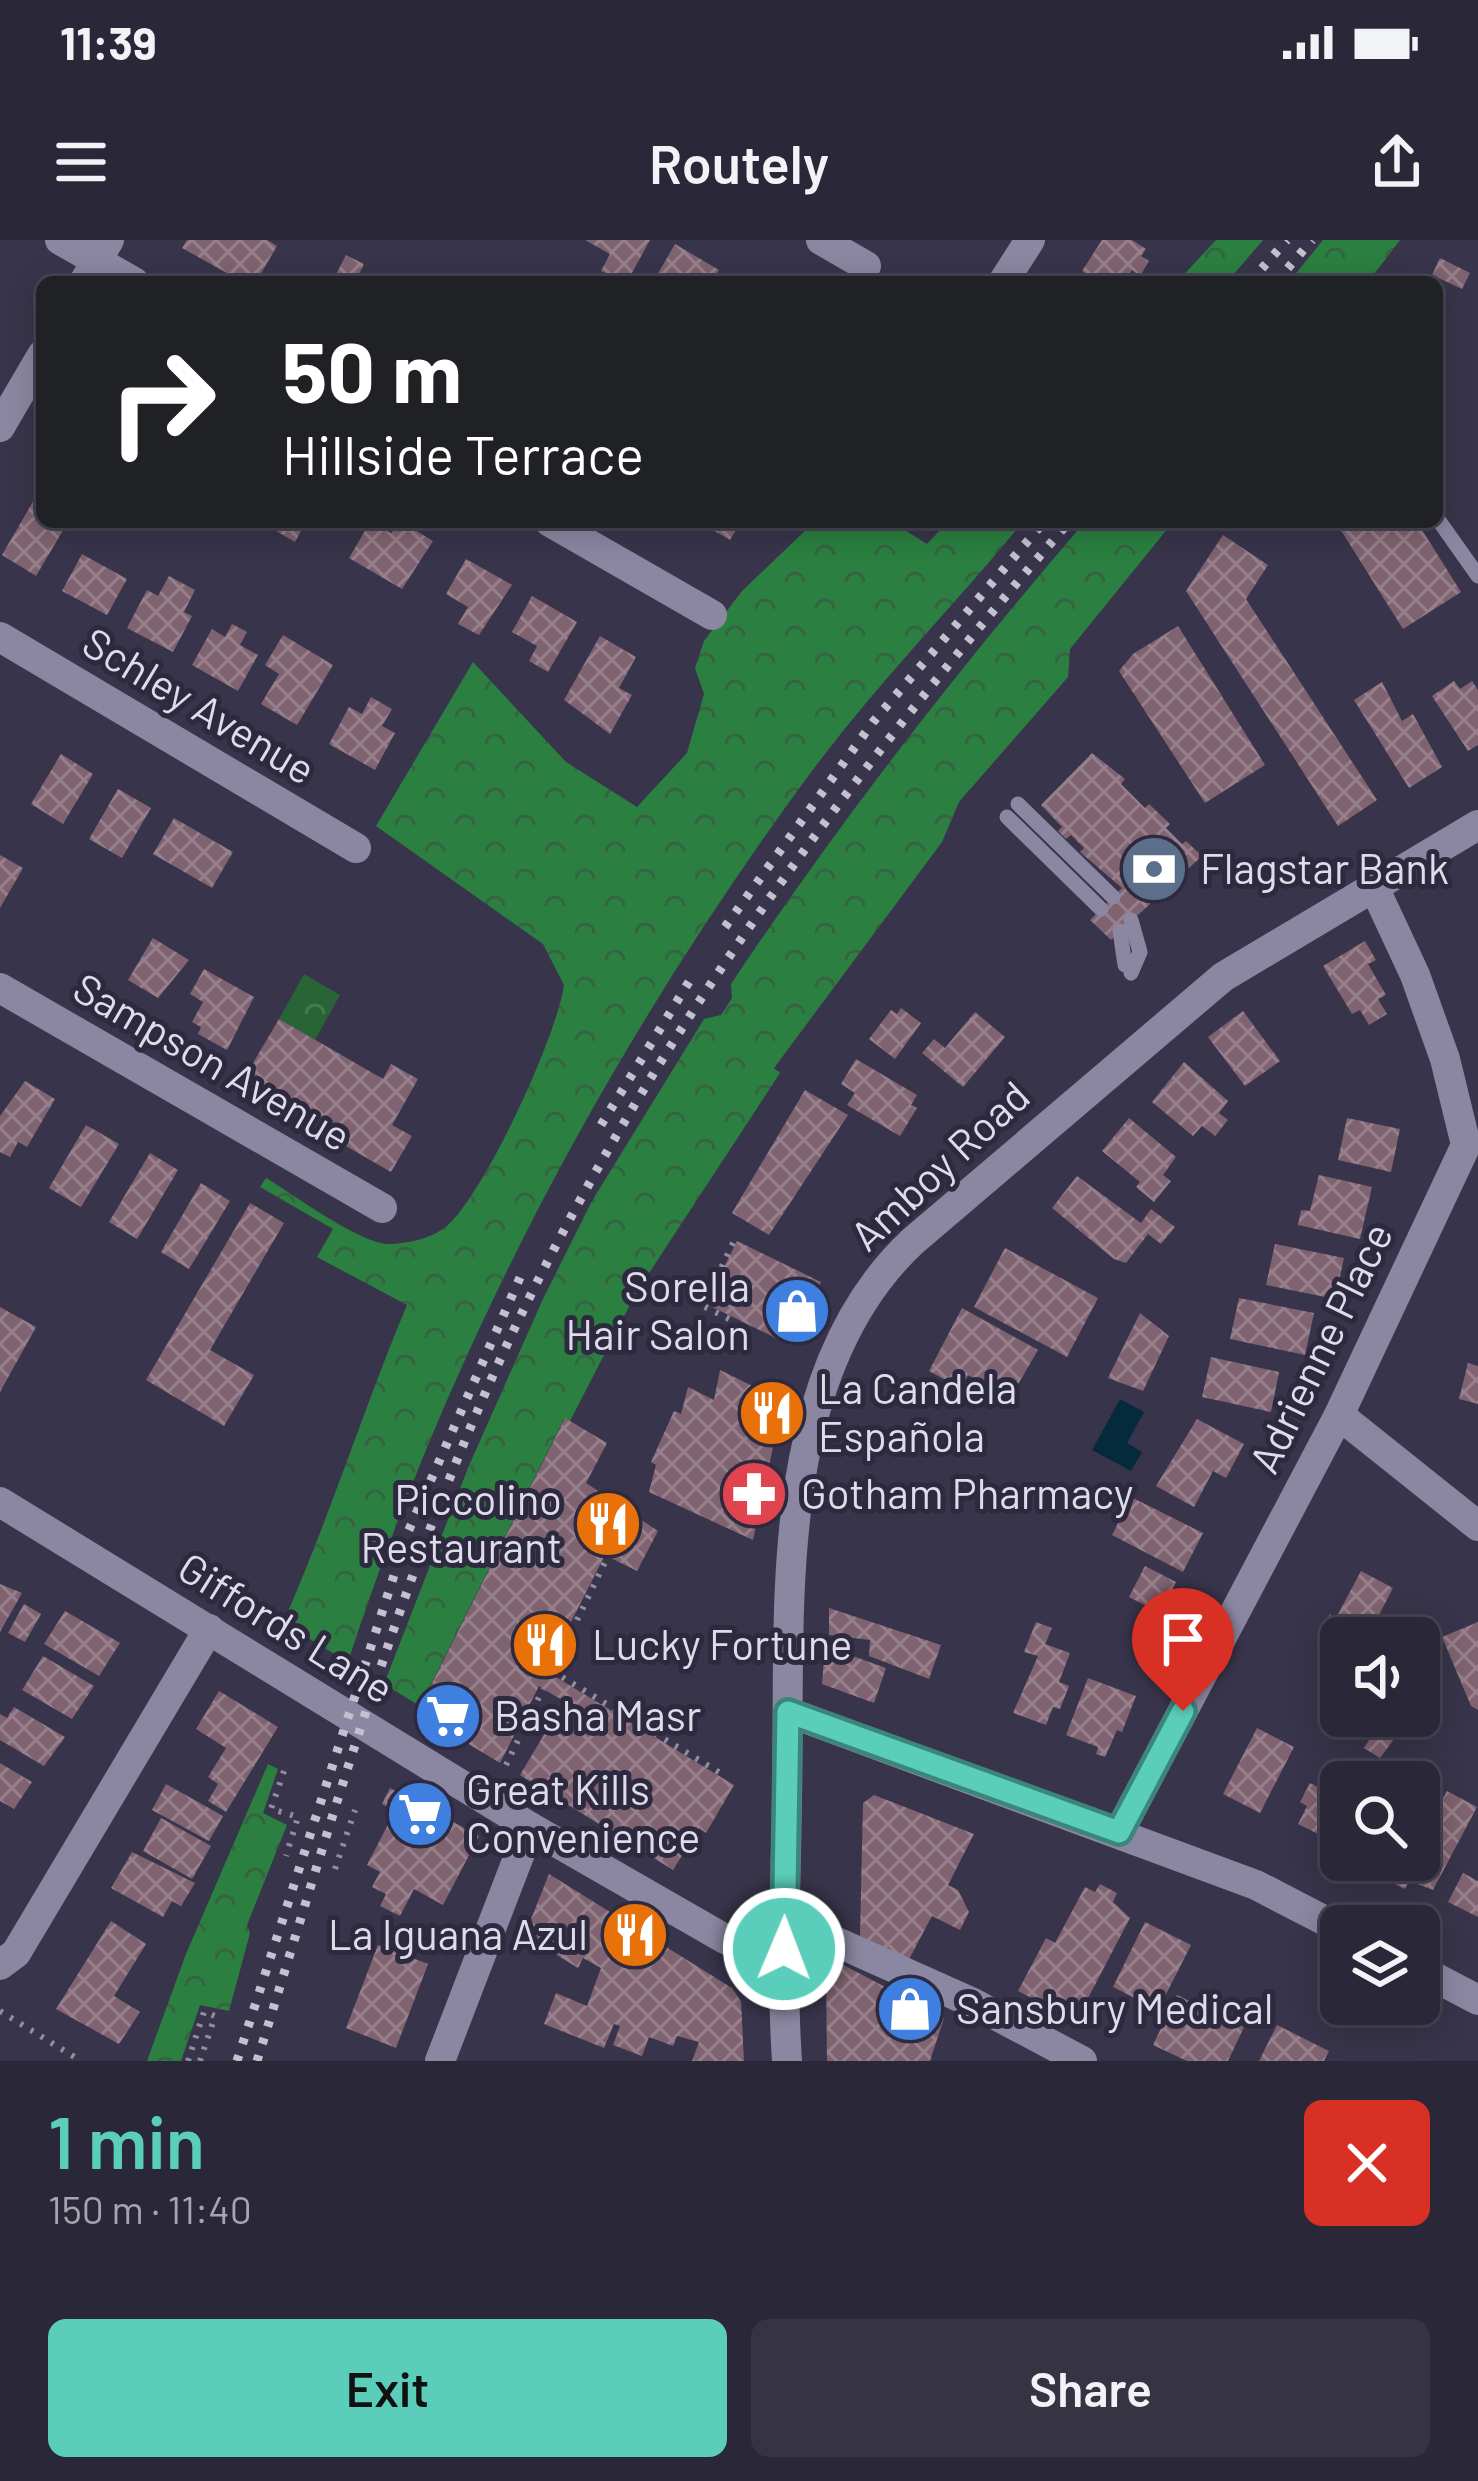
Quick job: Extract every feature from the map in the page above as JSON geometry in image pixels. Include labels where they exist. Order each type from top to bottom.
[{"type":"street","points":[[60,240],[123,276]]},
{"type":"street","points":[[821,240],[866,266]]},
{"type":"street","points":[[1007,276],[1030,240]]},
{"type":"street","points":[[0,427],[36,365]]},
{"type":"street","points":[[560,528],[712,615]]},
{"type":"street","name":"Schley Avenue","points":[[0,637],[356,848]]},
{"type":"street","name":"Amboy Road","points":[[787,2061],[788,1587],[794,1520],[818,1414],[841,1343],[868,1291],[913,1241],[1223,976],[1478,825]]},
{"type":"street","name":"Adrienne Place","points":[[1119,1832],[1339,1415],[1472,1148],[1415,975],[1373,885]]},
{"type":"street","name":"Sampson Avenue","points":[[0,988],[382,1208]]},
{"type":"street","points":[[1339,1415],[1478,1526]]},
{"type":"street","name":"Giffords Lane","points":[[0,1502],[530,1827],[725,1939],[754,1949],[784,1949]]},
{"type":"street","points":[[0,1965],[16,1953],[209,1629]]},
{"type":"street","points":[[788,1712],[1256,1885],[1320,1918]]},
{"type":"street","points":[[440,2061],[530,1827]]},
{"type":"street","points":[[784,1918],[973,2003],[1082,2061]]},
{"type":"street","points":[[1440,1981],[1478,2000]]},
{"type":"lane","points":[[1443,526],[1478,576]]},
{"type":"lane","points":[[1012,810],[1107,903]]},
{"type":"lane","points":[[1126,925],[1128,969]]},
{"type":"path","points":[[729,1319],[703,1306],[734,1241]]},
{"type":"path","points":[[607,1558],[552,1672],[722,1774]]},
{"type":"path","points":[[505,1767],[543,1689]]},
{"type":"path","points":[[284,1771],[272,1809],[298,1817],[286,1856]]},
{"type":"path","points":[[335,1869],[355,1810]]},
{"type":"path","points":[[0,2011],[81,2061]]},
{"type":"path","points":[[188,2061],[204,2012],[215,2016],[200,2061]]},
{"type":"green space","points":[[1216,240],[1263,240],[1232,276],[1183,276]]},
{"type":"green space","points":[[1323,240],[1400,240],[1373,276],[1294,276]]},
{"type":"green space","points":[[808,528],[902,528],[927,544],[942,528],[1018,528],[806,779],[734,881],[602,1093],[486,1314],[435,1428],[348,1662],[283,1623],[407,1305],[317,1257],[333,1229],[260,1187],[266,1178],[376,1242],[412,1241],[442,1230],[464,1207],[518,1111],[564,985],[543,944],[376,826],[473,662],[566,762],[637,807],[687,753],[704,694],[695,668],[704,641],[742,591]]},
{"type":"green space","points":[[1080,528],[1168,528],[1070,649],[1068,677],[959,802],[942,842],[774,1068],[780,1073],[636,1293],[570,1421],[564,1419],[420,1706],[384,1684],[468,1468],[592,1201],[704,1019],[721,1015],[732,998],[731,984],[814,864],[991,634]]},
{"type":"green space","points":[[304,974],[340,995],[315,1040],[279,1019]]},
{"type":"green space","points":[[268,1764],[278,1769],[263,1813],[287,1825],[247,1925],[250,1933],[229,2011],[200,2005],[181,2061],[147,2061],[186,1954]]},
{"type":"water","points":[[1120,1399],[1144,1412],[1127,1443],[1142,1452],[1131,1471],[1092,1450]]},
{"type":"building","points":[[187,240],[267,240],[277,246],[260,276],[232,276],[182,248]]},
{"type":"building","points":[[585,240],[650,240],[630,276],[601,271],[610,254]]},
{"type":"building","points":[[1102,240],[1132,240],[1146,249],[1141,256],[1149,261],[1140,276],[1132,270],[1128,276],[1090,276],[1082,271]]},
{"type":"building","points":[[675,244],[719,270],[716,276],[656,276]]},
{"type":"building","points":[[346,255],[364,264],[359,274],[363,276],[335,276]]},
{"type":"building","points":[[1440,258],[1470,273],[1462,289],[1443,276],[1432,275]]},
{"type":"building","points":[[36,496],[36,528],[64,528],[36,576],[2,555]]},
{"type":"building","points":[[271,528],[303,528],[295,542]]},
{"type":"building","points":[[366,528],[391,533],[396,528],[412,528],[433,541],[402,589],[349,558]]},
{"type":"building","points":[[709,528],[737,528],[730,540]]},
{"type":"building","points":[[1340,528],[1421,528],[1461,592],[1403,629]]},
{"type":"building","points":[[1223,535],[1268,565],[1246,599],[1377,800],[1338,826],[1186,591]]},
{"type":"building","points":[[82,554],[127,579],[107,615],[62,591]]},
{"type":"building","points":[[466,559],[512,585],[479,635],[458,624],[468,607],[446,594]]},
{"type":"building","points":[[169,576],[195,590],[184,612],[192,616],[173,652],[127,628],[147,590],[158,596]]},
{"type":"building","points":[[532,596],[577,622],[548,672],[529,661],[537,646],[512,632]]},
{"type":"building","points":[[232,624],[247,632],[240,645],[258,655],[238,691],[192,665],[212,629],[225,637]]},
{"type":"building","points":[[1178,626],[1265,765],[1205,803],[1119,671],[1133,654]]},
{"type":"building","points":[[283,635],[333,665],[297,725],[261,704],[279,674],[265,665]]},
{"type":"building","points":[[600,636],[636,657],[619,688],[632,695],[610,734],[564,700]]},
{"type":"building","points":[[1454,681],[1460,689],[1472,681],[1478,690],[1478,745],[1468,751],[1432,696]]},
{"type":"building","points":[[1382,682],[1402,721],[1413,714],[1442,767],[1409,788],[1354,700]]},
{"type":"building","points":[[371,697],[392,709],[382,726],[395,733],[375,770],[329,744],[349,707],[362,714]]},
{"type":"building","points":[[1092,753],[1125,779],[1121,784],[1145,808],[1149,804],[1170,824],[1166,828],[1182,844],[1186,841],[1202,856],[1111,940],[1090,920],[1122,888],[1080,852],[1084,848],[1071,835],[1066,839],[1058,831],[1062,827],[1041,805]]},
{"type":"building","points":[[61,754],[93,774],[63,824],[31,804]]},
{"type":"building","points":[[118,789],[151,808],[122,858],[89,839]]},
{"type":"building","points":[[174,818],[233,852],[212,888],[153,854]]},
{"type":"building","points":[[0,855],[23,868],[0,908]]},
{"type":"building","points":[[153,938],[189,960],[158,998],[128,980]]},
{"type":"building","points":[[1365,941],[1376,960],[1368,964],[1386,995],[1378,999],[1387,1014],[1369,1025],[1360,1010],[1352,1014],[1323,966]]},
{"type":"building","points":[[204,969],[254,997],[227,1050],[198,1034],[201,1027],[192,1022],[203,1002],[190,994]]},
{"type":"building","points":[[901,1008],[921,1023],[895,1059],[869,1039],[891,1010],[897,1014]]},
{"type":"building","points":[[1243,1011],[1280,1061],[1245,1086],[1208,1037]]},
{"type":"building","points":[[975,1012],[1005,1037],[963,1087],[922,1053],[934,1039],[945,1048]]},
{"type":"building","points":[[279,1019],[383,1079],[391,1064],[418,1079],[392,1125],[412,1136],[391,1172],[240,1085]]},
{"type":"building","points":[[856,1059],[917,1095],[911,1105],[917,1108],[900,1136],[847,1105],[855,1093],[841,1084]]},
{"type":"building","points":[[1184,1062],[1228,1101],[1219,1113],[1228,1120],[1215,1136],[1202,1126],[1193,1136],[1152,1102]]},
{"type":"building","points":[[25,1081],[55,1099],[27,1147],[18,1142],[10,1157],[0,1152],[0,1116]]},
{"type":"building","points":[[805,1090],[848,1115],[769,1235],[732,1213]]},
{"type":"building","points":[[1129,1118],[1176,1157],[1163,1175],[1171,1181],[1154,1202],[1136,1187],[1140,1182],[1102,1151]]},
{"type":"building","points":[[1347,1118],[1400,1129],[1391,1172],[1338,1160]]},
{"type":"building","points":[[86,1125],[119,1144],[81,1207],[49,1188]]},
{"type":"building","points":[[150,1153],[178,1170],[137,1239],[109,1222]]},
{"type":"building","points":[[1319,1175],[1372,1187],[1360,1239],[1298,1225],[1301,1210],[1310,1211]]},
{"type":"building","points":[[1077,1176],[1141,1223],[1151,1209],[1175,1227],[1161,1244],[1148,1234],[1126,1263],[1114,1259],[1052,1208]]},
{"type":"building","points":[[201,1183],[230,1201],[189,1269],[161,1252]]},
{"type":"building","points":[[250,1203],[284,1223],[210,1350],[254,1375],[224,1426],[146,1380]]},
{"type":"building","points":[[737,1241],[821,1282],[790,1345],[706,1304]]},
{"type":"building","points":[[1275,1244],[1344,1258],[1335,1299],[1266,1285]]},
{"type":"building","points":[[1005,1248],[1098,1298],[1067,1357],[974,1307]]},
{"type":"building","points":[[1239,1298],[1314,1313],[1305,1355],[1230,1339]]},
{"type":"building","points":[[0,1307],[36,1327],[0,1392]]},
{"type":"building","points":[[962,1308],[1038,1350],[1010,1398],[968,1375],[960,1388],[929,1371]]},
{"type":"building","points":[[1140,1313],[1169,1336],[1143,1391],[1108,1378]]},
{"type":"building","points":[[1211,1357],[1279,1372],[1271,1412],[1202,1397]]},
{"type":"building","points":[[1468,1363],[1478,1366],[1478,1404],[1459,1399]]},
{"type":"building","points":[[720,1370],[783,1401],[753,1540],[649,1492],[656,1465],[651,1462],[674,1411],[681,1414],[688,1387],[714,1400]]},
{"type":"building","points":[[565,1418],[607,1443],[586,1483],[658,1531],[637,1571],[605,1555],[546,1671],[734,1785],[706,1833],[699,1828],[673,1870],[520,1775],[564,1701],[539,1686],[500,1763],[417,1713]]},
{"type":"building","points":[[1197,1419],[1244,1444],[1226,1478],[1213,1471],[1194,1507],[1156,1486]]},
{"type":"building","points":[[1131,1497],[1203,1533],[1183,1572],[1112,1535]]},
{"type":"building","points":[[1145,1566],[1176,1582],[1160,1613],[1129,1597]]},
{"type":"building","points":[[1361,1571],[1393,1588],[1378,1617],[1337,1617]]},
{"type":"building","points":[[0,1584],[22,1593],[0,1632]]},
{"type":"building","points":[[24,1604],[41,1614],[25,1642],[8,1633]]},
{"type":"building","points":[[829,1608],[941,1645],[929,1679],[869,1656],[870,1640],[829,1635]]},
{"type":"building","points":[[65,1611],[120,1643],[99,1676],[44,1644]]},
{"type":"building","points":[[1036,1622],[1052,1628],[1045,1644],[1070,1653],[1059,1682],[1069,1686],[1060,1709],[1053,1707],[1046,1725],[1013,1713],[1038,1656],[1024,1652]]},
{"type":"building","points":[[1164,1622],[1191,1637],[1180,1656],[1152,1648]]},
{"type":"building","points":[[1478,1622],[1478,1710],[1471,1706],[1442,1637]]},
{"type":"building","points":[[825,1646],[886,1668],[874,1703],[822,1684]]},
{"type":"building","points":[[43,1656],[94,1686],[72,1719],[22,1690]]},
{"type":"building","points":[[1088,1678],[1136,1696],[1122,1732],[1117,1730],[1105,1757],[1096,1754],[1098,1747],[1066,1735]]},
{"type":"building","points":[[219,1691],[278,1727],[226,1812],[208,1801],[218,1784],[208,1777],[226,1748],[196,1729]]},
{"type":"building","points":[[14,1707],[65,1737],[44,1766],[0,1740],[0,1714],[7,1718]]},
{"type":"building","points":[[1257,1728],[1294,1747],[1260,1813],[1223,1794]]},
{"type":"building","points":[[1371,1737],[1396,1737],[1380,1758],[1364,1748]]},
{"type":"building","points":[[0,1763],[32,1782],[14,1809],[0,1801]]},
{"type":"building","points":[[1310,1783],[1320,1788],[1320,1835],[1298,1824],[1307,1806],[1300,1802]]},
{"type":"building","points":[[166,1784],[223,1816],[209,1841],[152,1810]]},
{"type":"building","points":[[390,1788],[479,1836],[443,1905],[414,1889],[400,1916],[380,1906],[386,1894],[372,1887],[380,1872],[367,1865],[395,1811],[382,1804]]},
{"type":"building","points":[[1447,1791],[1477,1807],[1440,1877],[1440,1804]]},
{"type":"building","points":[[874,1795],[974,1834],[948,1885],[958,1890],[969,1912],[960,1930],[932,1916],[907,1963],[860,1936],[863,1803]]},
{"type":"building","points":[[161,1818],[211,1846],[192,1879],[143,1851]]},
{"type":"building","points":[[132,1852],[195,1883],[181,1906],[172,1901],[163,1917],[111,1888]]},
{"type":"building","points":[[1463,1873],[1478,1881],[1478,1917],[1448,1902]]},
{"type":"building","points":[[549,1874],[732,1988],[741,2001],[744,2061],[692,2061],[699,2042],[677,2036],[673,2046],[649,2037],[642,2056],[613,2045],[620,2026],[614,2024],[604,2048],[544,2024],[556,1993],[587,2006],[601,1968],[583,1958],[578,1968],[531,1939],[535,1933],[527,1929]]},
{"type":"building","points":[[1409,1881],[1438,1881],[1433,1890]]},
{"type":"building","points":[[1100,1884],[1117,1893],[1113,1902],[1130,1918],[1076,2021],[1018,1991],[1046,1938],[1055,1943],[1085,1887],[1095,1892]]},
{"type":"building","points":[[111,1921],[146,1944],[114,1996],[140,2012],[119,2044],[56,2009]]},
{"type":"building","points":[[1145,1922],[1191,1945],[1158,2010],[1113,1987]]},
{"type":"building","points":[[378,1945],[428,1964],[396,2048],[346,2028]]},
{"type":"building","points":[[834,1960],[944,2018],[930,2061],[827,2061],[826,1967]]},
{"type":"building","points":[[1177,1995],[1244,2027],[1228,2061],[1187,2061],[1153,2045]]},
{"type":"building","points":[[1277,2025],[1329,2051],[1324,2061],[1259,2061]]},
{"type":"railway","points":[[1255,276],[1287,240]]},
{"type":"railway","points":[[1281,276],[1312,240]]},
{"type":"railway","points":[[725,927],[873,722],[1039,528]]},
{"type":"railway","points":[[257,2061],[386,1650],[462,1448],[552,1253],[664,1057],[788,872],[924,695],[1064,528]]},
{"type":"railway","points":[[601,1125],[695,972]]},
{"type":"railway","points":[[237,2061],[408,1532],[522,1273]]},
{"type":"place","name":"Flagstar Bank","points":[[1154,869]]},
{"type":"place","name":"Sorella Hair Salon","points":[[797,1311]]},
{"type":"place","name":"La Candela Española","points":[[772,1413]]},
{"type":"place","name":"Gotham Pharmacy","points":[[754,1494]]},
{"type":"place","name":"Piccolino Restaurant","points":[[608,1524]]},
{"type":"place","name":"Lucky Fortune","points":[[545,1645]]},
{"type":"place","name":"Basha Masr","points":[[448,1716]]},
{"type":"place","name":"Great Kills Convenience","points":[[420,1814]]},
{"type":"place","name":"La Iguana Azul","points":[[635,1935]]},
{"type":"place","name":"Sansbury Medical","points":[[910,2009]]},
{"type":"route","points":[[784,1949],[788,1712],[1119,1832],[1183,1711]]}]
